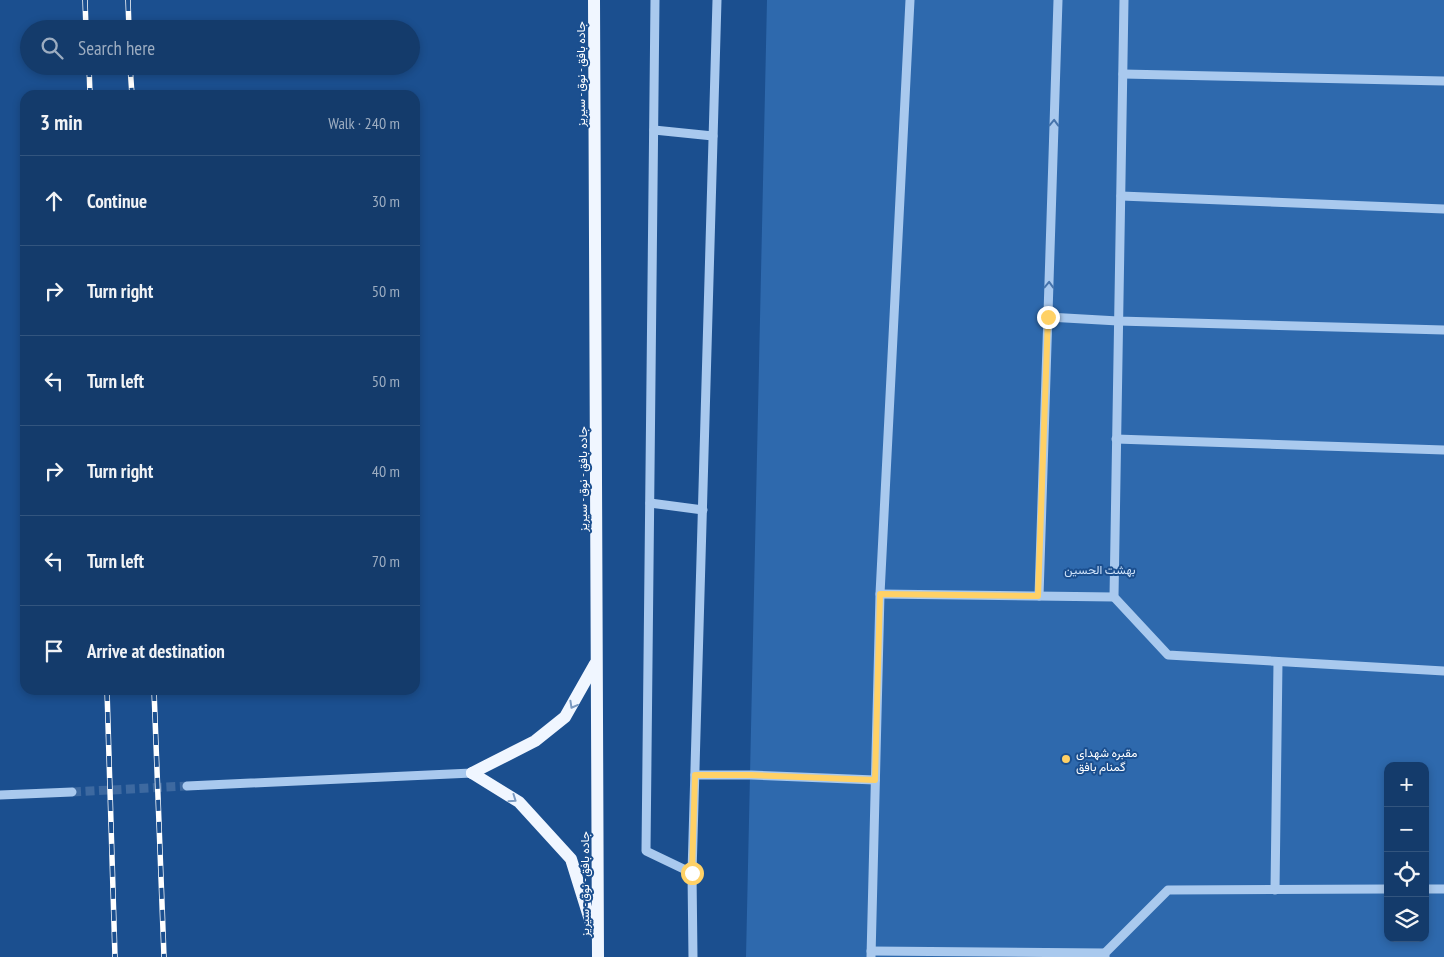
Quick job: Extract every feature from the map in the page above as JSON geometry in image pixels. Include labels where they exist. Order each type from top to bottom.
[{"type":"main road","name":"جاده بافق - نوق - سیریز","points":[[594,0],[598,952]]},
{"type":"main road","points":[[472,772],[535,741],[566,718],[597,662]]},
{"type":"main road","points":[[472,772],[519,802],[571,859],[598,952]]},
{"type":"street","points":[[655,0],[646,851],[692,873]]},
{"type":"street","points":[[693,957],[692,873],[717,0]]},
{"type":"street","points":[[910,0],[880,594],[871,954],[1105,955],[1168,890],[1384,889]]},
{"type":"street","points":[[1038,596],[1058,0]]},
{"type":"street","points":[[1124,0],[1114,597],[1168,655],[1444,671]]},
{"type":"street","points":[[1123,74],[1444,82]]},
{"type":"street","points":[[654,130],[713,136]]},
{"type":"street","points":[[1120,196],[1444,209]]},
{"type":"street","points":[[1048,317],[1118,321],[1444,330]]},
{"type":"street","points":[[1116,439],[1444,450]]},
{"type":"street","points":[[650,504],[702,510]]},
{"type":"street","points":[[880,594],[1114,597]]},
{"type":"street","points":[[1275,890],[1278,662]]},
{"type":"street","points":[[187,786],[472,772]]},
{"type":"street","points":[[695,775],[751,775],[875,780]]},
{"type":"street","points":[[0,796],[72,792]]},
{"type":"street","points":[[1429,889],[1444,889]]},
{"type":"green space","name":"بهشت الحسین","points":[[767,0],[1444,0],[1444,957],[746,957]]},
{"type":"tunnel","points":[[72,792],[187,786]]},
{"type":"railway","points":[[85,0],[86,20]]},
{"type":"railway","points":[[128,0],[129,20]]},
{"type":"railway","points":[[89,75],[90,90]]},
{"type":"railway","points":[[131,75],[132,90]]},
{"type":"railway","points":[[107,695],[115,957]]},
{"type":"railway","points":[[154,695],[164,957]]},
{"type":"place","name":"مقبره شهدای گمنام بافق","points":[[1066,759]]},
{"type":"route","points":[[692,873],[695,775],[751,775],[875,780],[880,594],[1038,596],[1048,317]]}]
